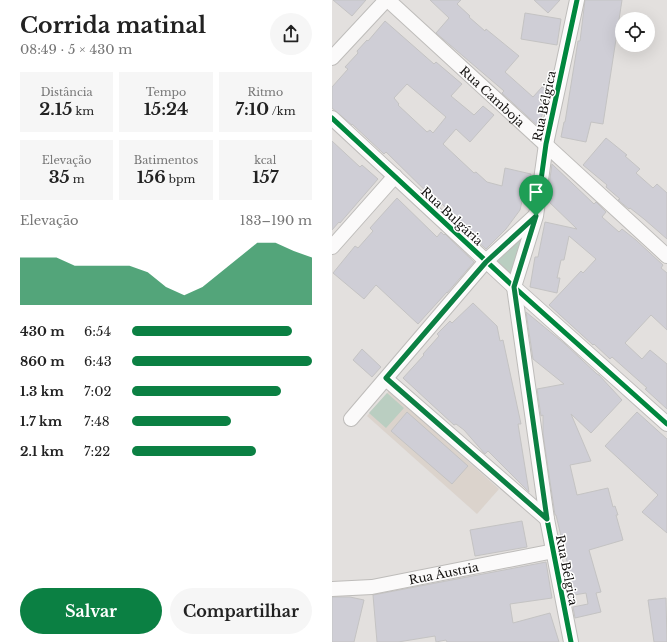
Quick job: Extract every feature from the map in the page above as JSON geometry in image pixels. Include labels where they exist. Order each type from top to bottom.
[{"type":"street","points":[[332,58],[387,0]]},
{"type":"street","name":"Rua Camboja","points":[[387,0],[667,256]]},
{"type":"street","name":"Rua Bélgica","points":[[572,642],[547,519],[514,287],[536,216],[546,144],[576,0]]},
{"type":"street","name":"Rua Bulgária","points":[[332,118],[486,262],[667,424]]},
{"type":"street","points":[[332,247],[395,176]]},
{"type":"street","points":[[351,419],[486,262],[536,216]]},
{"type":"street","points":[[386,378],[547,519]]},
{"type":"street","name":"Rua Áustria","points":[[332,589],[372,587],[554,551]]},
{"type":"shaded area","points":[[389,391],[499,489],[477,514],[367,416]]},
{"type":"green space","points":[[528,226],[513,278],[497,262]]},
{"type":"green space","points":[[387,393],[404,408],[386,428],[369,413]]},
{"type":"building","points":[[333,0],[366,0],[352,16]]},
{"type":"building","points":[[430,0],[461,0],[457,4],[470,16],[469,17],[519,56],[505,72],[533,97],[542,87],[548,90],[539,127],[502,93],[504,91],[436,33],[449,18]]},
{"type":"building","points":[[534,0],[560,0],[548,13]]},
{"type":"building","points":[[585,0],[622,0],[620,12],[615,12],[615,46],[603,124],[591,122],[586,142],[561,137],[565,122],[578,41],[580,41]]},
{"type":"building","points":[[525,13],[561,19],[557,45],[521,39]]},
{"type":"building","points":[[385,21],[434,64],[436,62],[462,84],[451,96],[474,115],[483,106],[494,115],[470,142],[456,129],[443,144],[474,173],[476,172],[487,182],[502,186],[505,168],[531,174],[528,189],[525,188],[520,210],[506,229],[486,249],[457,222],[459,220],[442,204],[441,206],[386,152],[384,154],[352,124],[332,108],[332,87],[348,69],[345,67],[358,53],[357,51],[367,40],[368,41]],"holes":[[[407,84],[446,117],[433,133],[430,130],[427,132],[398,105],[399,104],[394,98]]]},
{"type":"building","points":[[606,138],[627,155],[625,156],[640,169],[636,173],[653,188],[657,184],[667,193],[667,239],[644,219],[618,200],[620,199],[606,187],[607,185],[583,165]]},
{"type":"building","points":[[332,141],[360,167],[362,165],[378,179],[340,223],[339,222],[332,230]]},
{"type":"building","points":[[552,164],[594,204],[596,202],[606,212],[602,217],[619,232],[622,229],[636,240],[663,265],[661,268],[667,273],[667,330],[651,315],[625,343],[642,359],[650,350],[667,364],[667,409],[645,389],[647,388],[612,357],[610,359],[594,344],[593,345],[549,305],[581,271],[583,273],[596,259],[569,236],[564,260],[561,260],[557,278],[560,278],[557,293],[530,287],[535,257],[538,257],[545,222],[577,229],[547,200]]},
{"type":"building","points":[[397,198],[437,237],[441,232],[444,235],[445,234],[474,262],[418,324],[376,285],[364,299],[333,273],[355,246],[358,248],[373,231],[370,228]]},
{"type":"building","points":[[473,303],[497,326],[500,341],[503,340],[521,424],[518,424],[529,492],[488,451],[485,454],[464,430],[456,424],[454,425],[403,378],[439,336],[437,334],[450,321],[452,323]]},
{"type":"building","points":[[526,312],[565,344],[599,375],[622,400],[591,433],[571,414],[591,461],[570,465],[577,495],[608,488],[613,507],[615,506],[618,515],[616,515],[623,540],[589,550],[601,592],[596,593],[601,612],[575,618],[573,607],[588,604],[586,593],[574,595],[566,568],[569,568],[555,515],[543,434],[543,415],[541,416],[537,389],[564,384],[533,359]]},
{"type":"building","points":[[362,349],[381,367],[372,377],[353,360]]},
{"type":"building","points":[[407,412],[468,466],[452,484],[391,431]]},
{"type":"building","points":[[637,412],[667,439],[667,533],[642,512],[658,495],[605,446]]},
{"type":"building","points":[[522,521],[527,547],[475,556],[470,530]]},
{"type":"building","points":[[546,562],[552,598],[510,604],[513,623],[550,613],[559,642],[447,642],[446,640],[436,642],[435,636],[398,642],[377,642],[373,595]]},
{"type":"building","points":[[332,597],[350,597],[364,600],[354,642],[332,642]]},
{"type":"building","points":[[666,598],[667,642],[654,642],[648,600]]},
{"type":"cycle path","points":[[571,642],[547,519],[514,287],[536,216],[546,144],[577,0]]},
{"type":"cycle path","points":[[332,118],[514,287],[667,424]]},
{"type":"route","points":[[536,216],[514,287],[547,519],[386,378],[486,262],[536,216]]}]
